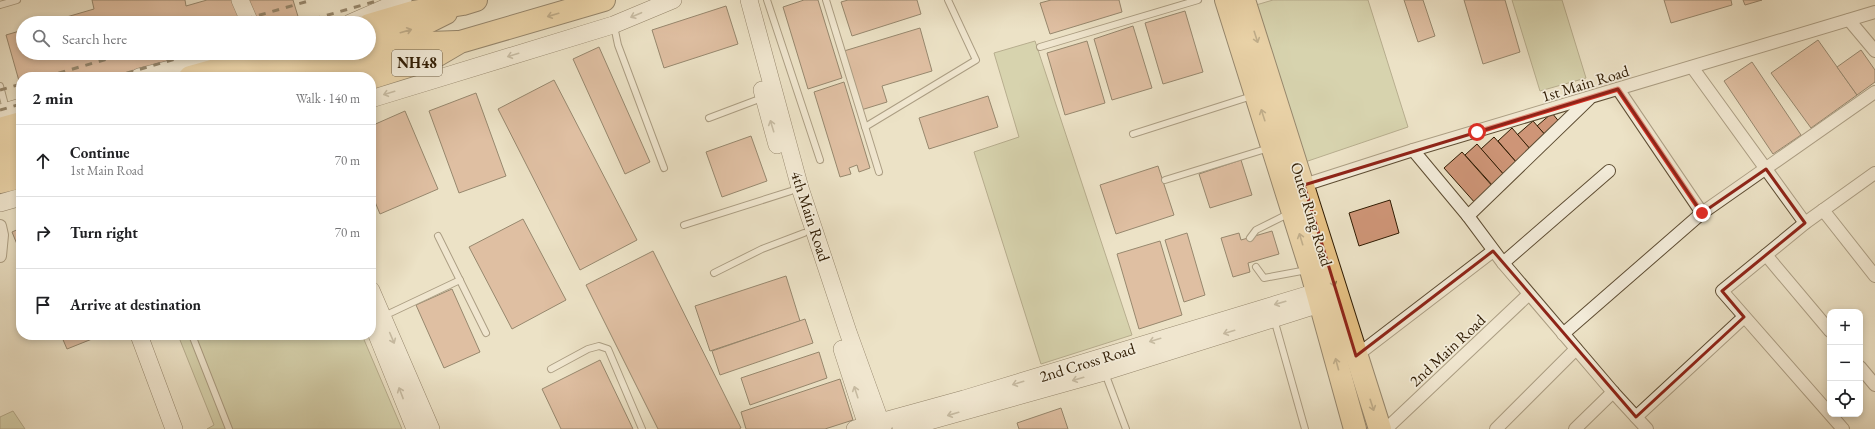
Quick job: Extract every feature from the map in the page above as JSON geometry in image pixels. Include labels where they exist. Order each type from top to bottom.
[{"type":"highway","name":"NH48","points":[[376,76],[431,59],[460,42],[604,0]]},
{"type":"highway","name":"Outer Ring Road","points":[[1226,0],[1311,270],[1355,429]]},
{"type":"highway","name":"Outer Ring Road","points":[[1244,0],[1304,185],[1356,356],[1380,429]]},
{"type":"highway","points":[[376,23],[413,12],[469,2]]},
{"type":"highway","points":[[376,40],[416,28],[469,2]]},
{"type":"highway","points":[[376,59],[430,43],[460,42]]},
{"type":"highway","points":[[218,72],[287,60]]},
{"type":"highway","points":[[332,72],[372,60]]},
{"type":"highway","points":[[257,72],[274,62]]},
{"type":"highway","points":[[0,146],[16,141]]},
{"type":"highway","points":[[0,164],[16,159]]},
{"type":"highway","points":[[0,182],[16,178]]},
{"type":"street","points":[[240,0],[247,16]]},
{"type":"street","points":[[366,16],[403,0]]},
{"type":"street","points":[[376,96],[613,25],[672,0]]},
{"type":"street","points":[[738,0],[764,97],[804,233],[871,427]]},
{"type":"street","name":"4th Main Road","points":[[749,0],[800,188],[848,332],[871,427]]},
{"type":"street","name":"1st Main Road","points":[[1304,185],[1413,150],[1875,12]]},
{"type":"street","points":[[1849,20],[1875,52]]},
{"type":"street","points":[[159,72],[206,60]]},
{"type":"street","points":[[1692,67],[1805,223]]},
{"type":"street","points":[[1618,89],[1702,213]]},
{"type":"street","points":[[1563,334],[1702,213],[1875,92]]},
{"type":"street","points":[[1468,216],[1591,97]]},
{"type":"street","points":[[1413,150],[1468,216],[1503,263],[1613,392],[1647,429]]},
{"type":"street","points":[[1503,263],[1609,171]]},
{"type":"street","points":[[1843,429],[1722,292],[1805,223],[1875,173]]},
{"type":"street","points":[[0,203],[16,198]]},
{"type":"street","points":[[1824,210],[1875,276]]},
{"type":"street","points":[[0,226],[2,235],[0,256]]},
{"type":"street","points":[[1356,356],[1493,251]]},
{"type":"street","points":[[1766,255],[1827,327]]},
{"type":"street","name":"2nd Main Road","points":[[1386,429],[1529,294]]},
{"type":"street","name":"2nd Cross Road","points":[[871,427],[1319,298]]},
{"type":"street","name":"2nd Cross Road","points":[[901,429],[1104,372],[1274,318],[1319,298]]},
{"type":"street","points":[[1636,417],[1744,317]]},
{"type":"street","points":[[377,318],[415,429]]},
{"type":"street","points":[[377,318],[430,429]]},
{"type":"street","points":[[141,340],[174,429]]},
{"type":"street","points":[[1496,429],[1576,349]]},
{"type":"street","points":[[1863,371],[1875,385]]},
{"type":"street","points":[[1575,429],[1613,392]]},
{"type":"lane","points":[[0,5],[17,0]]},
{"type":"lane","points":[[767,0],[820,160]]},
{"type":"lane","points":[[826,0],[879,172]]},
{"type":"lane","points":[[865,127],[976,60],[948,0]]},
{"type":"lane","points":[[1040,47],[1198,0]]},
{"type":"lane","points":[[613,25],[618,45],[664,168]]},
{"type":"lane","points":[[0,86],[10,116]]},
{"type":"lane","points":[[1133,134],[1236,102],[1256,94]]},
{"type":"lane","points":[[709,118],[764,97]]},
{"type":"lane","points":[[1165,180],[1273,146]]},
{"type":"lane","points":[[684,225],[791,190]]},
{"type":"lane","points":[[1250,238],[1256,230],[1293,212]]},
{"type":"lane","points":[[714,273],[762,249],[804,233]]},
{"type":"lane","points":[[438,236],[486,333]]},
{"type":"lane","points":[[1256,267],[1264,278],[1311,270]]},
{"type":"lane","points":[[377,318],[460,280]]},
{"type":"lane","points":[[1274,318],[1305,429]]},
{"type":"lane","points":[[194,340],[228,429]]},
{"type":"lane","points":[[551,369],[588,349],[599,346],[608,349],[642,429]]},
{"type":"lane","points":[[1104,372],[1126,429]]},
{"type":"highlighted area","points":[[1618,89],[1702,213],[1766,169],[1805,223],[1722,291],[1744,317],[1636,417],[1493,251],[1356,356],[1304,185]]},
{"type":"green space","points":[[1273,0],[1368,0],[1408,127],[1305,162],[1256,5]]},
{"type":"green space","points":[[1512,0],[1562,0],[1586,78],[1540,91]]},
{"type":"green space","points":[[1035,41],[1132,335],[1041,364],[974,152],[1019,137],[994,53]]},
{"type":"green space","points":[[180,340],[364,340],[402,429],[207,429],[214,425]]},
{"type":"green space","points":[[13,411],[25,429],[0,429],[0,417]]},
{"type":"building","points":[[92,0],[185,0],[186,6],[207,0],[293,0],[298,16],[70,16],[94,9]]},
{"type":"building","points":[[804,0],[818,0],[842,78],[808,89],[783,7]]},
{"type":"building","points":[[848,0],[917,0],[921,14],[852,36],[841,2]]},
{"type":"building","points":[[1051,0],[1119,0],[1122,12],[1050,34],[1040,3]]},
{"type":"building","points":[[1404,0],[1423,0],[1435,36],[1418,42]]},
{"type":"building","points":[[1464,0],[1505,0],[1520,52],[1483,64]]},
{"type":"building","points":[[1664,0],[1731,0],[1732,5],[1671,23]]},
{"type":"building","points":[[1743,0],[1762,0],[1745,5]]},
{"type":"building","points":[[726,6],[738,44],[664,68],[652,30]]},
{"type":"building","points":[[1185,11],[1203,72],[1163,84],[1145,23]]},
{"type":"building","points":[[1133,26],[1152,88],[1112,100],[1094,39]]},
{"type":"building","points":[[920,28],[932,71],[882,86],[887,102],[861,110],[844,51]]},
{"type":"building","points":[[16,32],[16,60],[196,60],[154,72],[16,72],[6,35]]},
{"type":"building","points":[[1818,40],[1857,95],[1811,128],[1771,73]]},
{"type":"building","points":[[1087,41],[1105,103],[1065,115],[1047,53]]},
{"type":"building","points":[[599,47],[650,162],[625,174],[573,59]]},
{"type":"building","points":[[1861,50],[1875,70],[1875,82],[1857,95],[1837,67]]},
{"type":"building","points":[[1752,62],[1801,135],[1773,154],[1724,81]]},
{"type":"building","points":[[554,80],[637,240],[580,270],[498,109]]},
{"type":"building","points":[[844,82],[870,168],[859,172],[857,165],[849,168],[851,174],[840,177],[814,92]]},
{"type":"building","points":[[476,93],[506,176],[459,193],[429,111]]},
{"type":"building","points":[[988,96],[998,127],[929,149],[919,118]]},
{"type":"building","points":[[405,111],[438,189],[380,214],[376,204],[376,124]]},
{"type":"building","points":[[1552,113],[1561,124],[1547,137],[1537,126]]},
{"type":"building","points":[[1533,121],[1547,137],[1531,150],[1517,135]]},
{"type":"building","points":[[1512,128],[1531,150],[1517,163],[1498,141]]},
{"type":"building","points":[[751,136],[767,181],[722,197],[706,152]]},
{"type":"building","points":[[1494,137],[1517,163],[1504,175],[1481,149]]},
{"type":"building","points":[[1477,144],[1505,176],[1493,186],[1465,155]]},
{"type":"building","points":[[1462,152],[1494,188],[1476,204],[1444,168]]},
{"type":"building","points":[[1241,160],[1252,195],[1210,208],[1199,174]]},
{"type":"building","points":[[1158,166],[1174,215],[1116,234],[1100,185]]},
{"type":"building","points":[[1390,200],[1399,233],[1359,246],[1349,213]]},
{"type":"building","points":[[523,219],[566,300],[512,329],[469,247]]},
{"type":"building","points":[[16,230],[16,242],[12,232]]},
{"type":"building","points":[[1272,231],[1279,254],[1248,263],[1250,272],[1233,277],[1221,238],[1239,233],[1241,240]]},
{"type":"building","points":[[1187,233],[1205,295],[1184,302],[1165,240]]},
{"type":"building","points":[[1160,241],[1182,315],[1139,329],[1117,254]]},
{"type":"building","points":[[653,251],[741,428],[739,429],[658,429],[586,285]]},
{"type":"building","points":[[786,276],[800,321],[710,351],[695,306]]},
{"type":"building","points":[[452,289],[480,352],[444,368],[416,305]]},
{"type":"building","points":[[805,319],[813,343],[720,375],[712,351]]},
{"type":"building","points":[[63,340],[90,340],[67,349]]},
{"type":"building","points":[[819,352],[827,378],[750,405],[741,378]]},
{"type":"building","points":[[600,360],[633,429],[561,429],[542,389]]},
{"type":"building","points":[[840,379],[853,420],[825,429],[746,429],[741,412]]},
{"type":"building","points":[[1061,408],[1068,429],[1019,429],[1017,423]]},
{"type":"railway","points":[[256,16],[312,0]]},
{"type":"railway","points":[[324,16],[380,0]]},
{"type":"railway","points":[[62,72],[104,60]]},
{"type":"railway","points":[[130,72],[172,60]]},
{"type":"railway","points":[[0,90],[16,85]]},
{"type":"railway","points":[[0,110],[16,105]]},
{"type":"route","points":[[1477,132],[1618,89],[1702,213]]}]
